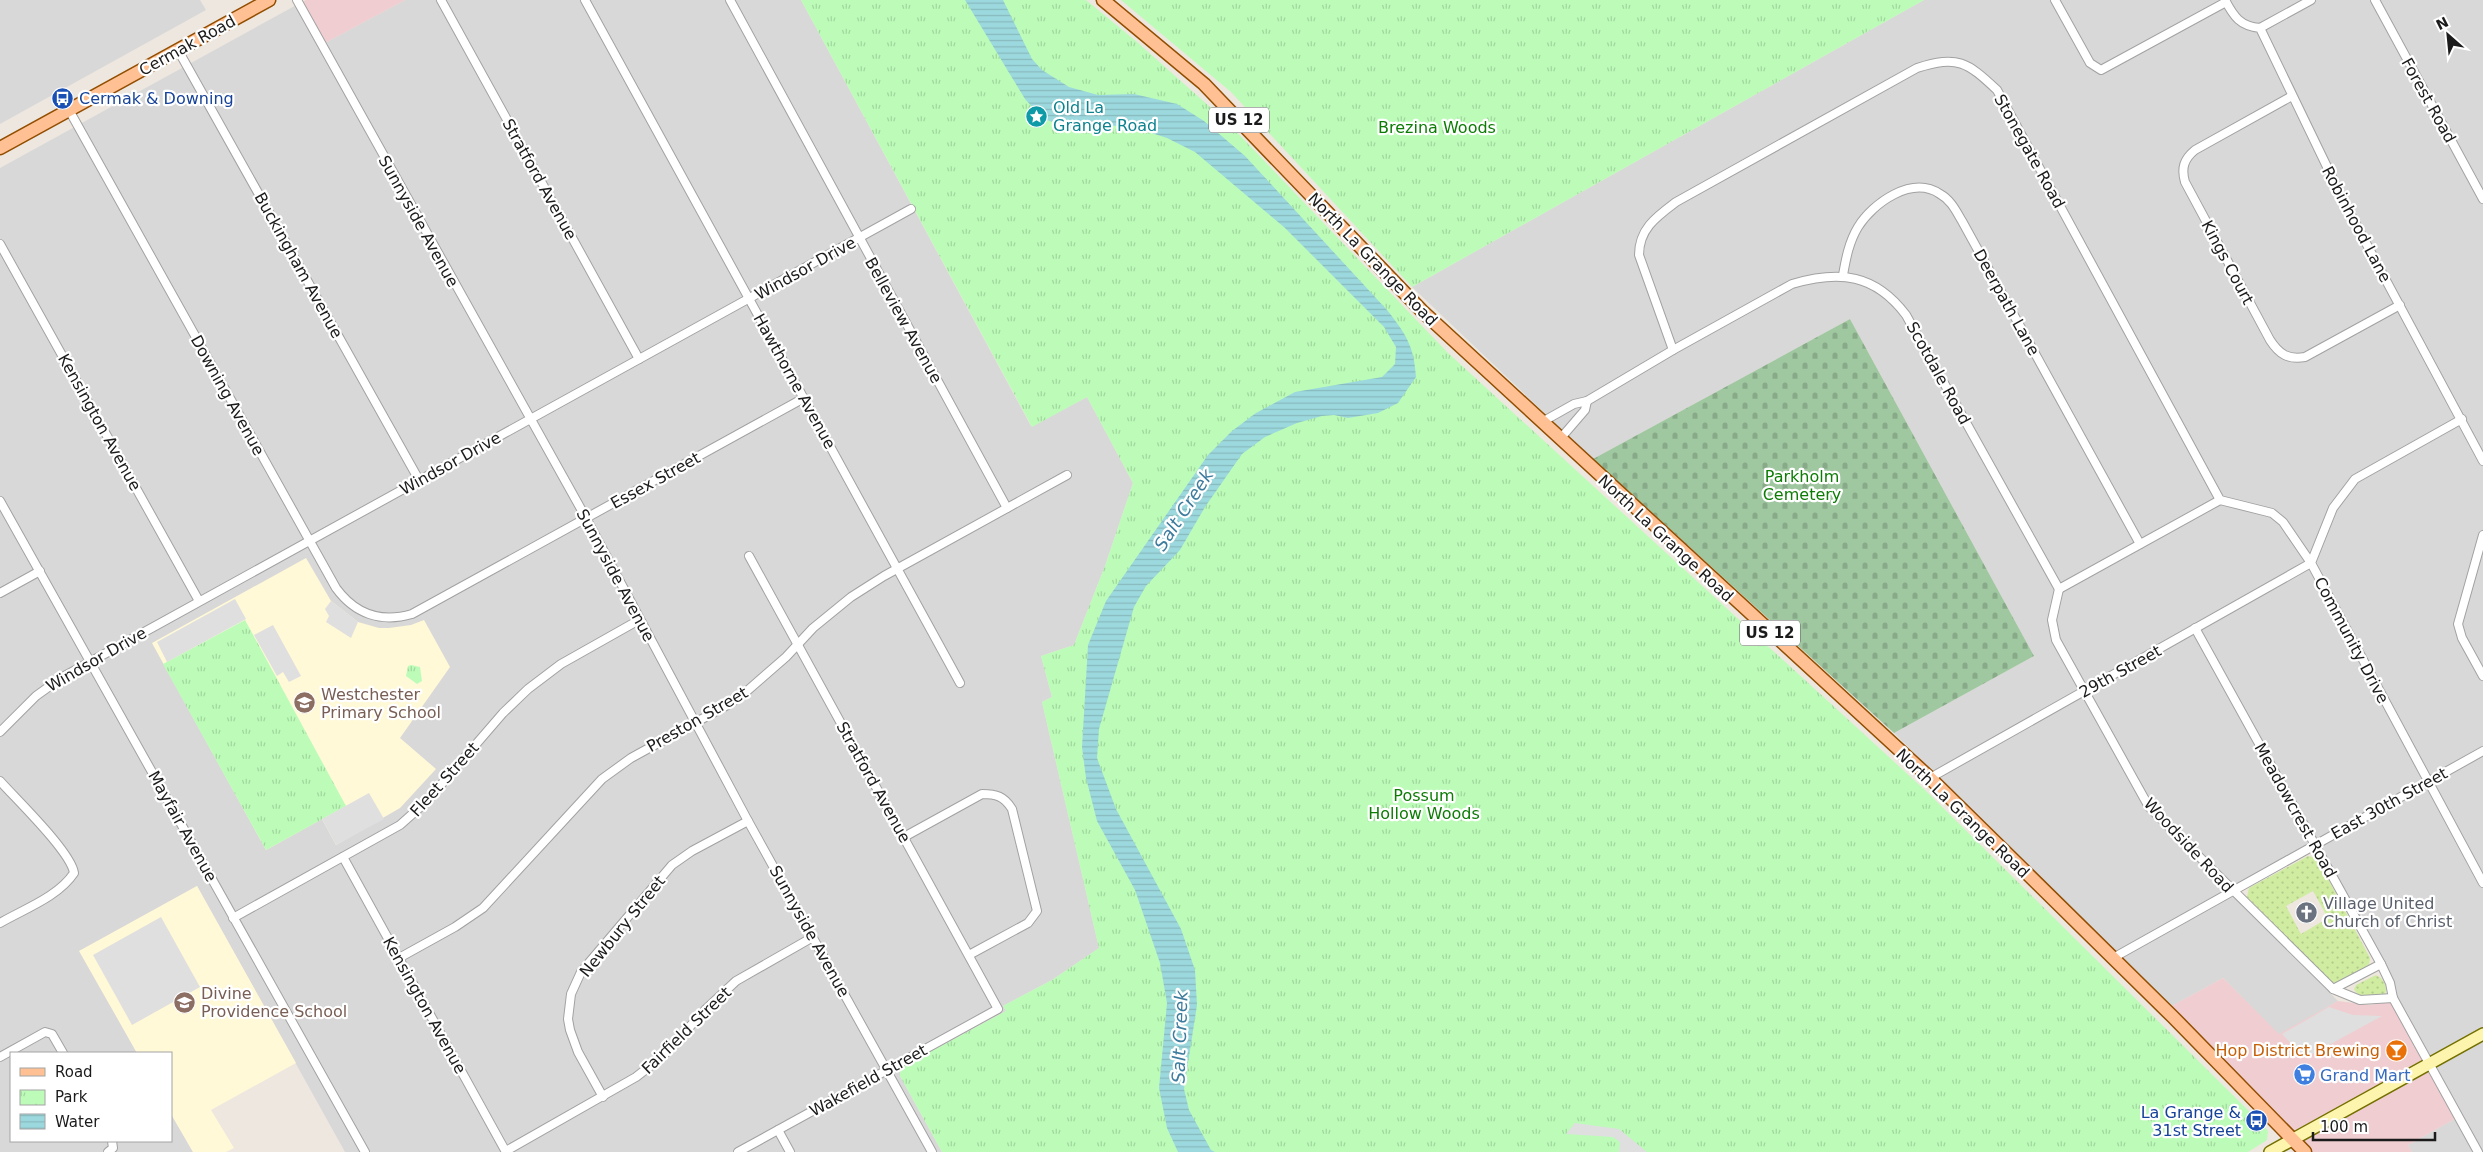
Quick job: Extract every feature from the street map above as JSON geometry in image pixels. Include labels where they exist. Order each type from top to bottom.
[{"type":"main road","name":"Cermak Road","points":[[0,148],[269,0]]},
{"type":"main road","name":"North La Grange Road","points":[[1103,0],[1204,84],[1422,311],[1930,778],[2294,1139]]},
{"type":"main road","points":[[2270,1152],[2483,1034]]},
{"type":"main road","name":"US 12","points":[[2294,1139],[2305,1152]]},
{"type":"street","name":"Sunnyside Avenue","points":[[297,0],[529,419],[586,518],[694,723],[932,1152]]},
{"type":"street","name":"Stratford Avenue","points":[[441,0],[639,359]]},
{"type":"street","name":"Hawthorne Avenue","points":[[585,0],[960,684]]},
{"type":"street","name":"Belleview Avenue","points":[[730,0],[1006,508]]},
{"type":"street","points":[[2055,0],[2090,63],[2101,70],[2225,1],[2239,22],[2250,27],[2260,28],[2310,0]]},
{"type":"street","name":"Forest Road","points":[[2375,0],[2480,185],[2483,199]]},
{"type":"street","name":"Robinhood Lane","points":[[2260,28],[2344,202],[2483,460]]},
{"type":"street","name":"Buckingham Avenue","points":[[178,50],[419,480]]},
{"type":"street","name":"Stonegate Road","points":[[1673,350],[1639,255],[1639,241],[1648,226],[1676,202],[1917,68],[1935,62],[1957,61],[1974,68],[1997,90],[2220,500]]},
{"type":"street","name":"Kings Court","points":[[2292,96],[2195,150],[2185,160],[2183,174],[2185,182],[2270,340],[2284,356],[2305,357],[2400,305]]},
{"type":"street","name":"Downing Avenue","points":[[69,110],[336,588],[357,609],[379,618],[392,618],[412,614],[427,606]]},
{"type":"street","name":"Deerpath Lane","points":[[1843,275],[1848,250],[1858,228],[1866,216],[1883,201],[1901,192],[1920,188],[1939,193],[1947,199],[1962,221],[2140,544]]},
{"type":"street","name":"Windsor Drive","points":[[0,732],[41,692],[91,661],[911,209]]},
{"type":"street","name":"Kensington Avenue","points":[[0,244],[199,601]]},
{"type":"street","name":"Scotdale Road","points":[[1542,422],[1574,404],[1587,401],[1673,350],[1792,284],[1810,278],[1843,275],[1876,287],[1894,299],[1906,315],[2059,590]]},
{"type":"street","name":"Essex Street","points":[[427,606],[804,398]]},
{"type":"street","name":"Scotdale Road","points":[[1560,439],[1585,410],[1587,401]]},
{"type":"street","name":"Community Drive","points":[[2462,418],[2355,479],[2333,508],[2311,563],[2483,883]]},
{"type":"street","name":"Preston Street","points":[[399,958],[455,927],[483,908],[512,880],[591,790],[615,769],[747,691],[774,668],[838,606],[897,568],[1067,474]]},
{"type":"street","points":[[2059,590],[2220,500],[2272,513],[2283,522],[2311,563]]},
{"type":"street","name":"Mayfair Avenue","points":[[0,501],[365,1152]]},
{"type":"street","points":[[2483,535],[2481,551],[2458,624],[2462,638],[2483,676]]},
{"type":"street","name":"Stratford Avenue","points":[[749,556],[998,1008]]},
{"type":"street","name":"29th Street","points":[[1930,778],[2311,563]]},
{"type":"street","points":[[0,593],[40,571]]},
{"type":"street","name":"Woodside Road","points":[[2059,590],[2052,620],[2056,640],[2149,807],[2231,891],[2332,989],[2360,1000],[2393,998]]},
{"type":"street","name":"Fleet Street","points":[[233,918],[393,830],[418,810],[503,713],[538,680],[582,651],[639,620]]},
{"type":"street","name":"Meadowcrest Road","points":[[2195,628],[2381,964],[2390,983],[2393,998],[2478,1152]]},
{"type":"street","name":"East 30th Street","points":[[2113,958],[2483,751]]},
{"type":"street","points":[[0,781],[61,849],[73,867],[74,873],[64,886],[54,893],[0,923]]},
{"type":"street","points":[[904,837],[982,794],[996,794],[1007,801],[1012,808],[1037,912],[1028,923],[969,956]]},
{"type":"street","name":"Newbury Street","points":[[603,1097],[578,1052],[568,1019],[571,994],[581,972],[672,866],[692,851],[748,821]]},
{"type":"street","name":"Kensington Avenue","points":[[343,857],[506,1152]]},
{"type":"street","name":"Fairfield Street","points":[[506,1152],[636,1077],[663,1056],[705,1010],[736,982],[813,937]]},
{"type":"street","points":[[2332,989],[2381,964]]},
{"type":"street","name":"Wakefield Street","points":[[738,1152],[998,1008]]},
{"type":"street","points":[[0,1057],[48,1032],[62,1052]]},
{"type":"street","points":[[778,1130],[790,1152]]},
{"type":"shaded area","points":[[0,0],[200,0],[206,10],[0,124]]},
{"type":"shaded area","points":[[306,0],[405,0],[323,44],[300,3]]},
{"type":"shaded area","points":[[405,0],[801,0],[1031,426],[1087,397],[1133,483],[1105,566],[1074,645],[1041,656],[1052,697],[1042,702],[1099,948],[1052,980],[1003,1006],[1006,1011],[904,1066],[900,1071],[900,1076],[942,1152],[345,1152],[197,886],[80,951],[136,1052],[10,1052],[10,1142],[172,1142],[172,1116],[193,1152],[0,1152],[0,168],[300,3],[323,44]]},
{"type":"shaded area","points":[[1924,0],[2483,0],[2483,1031],[2430,1060],[2398,1001],[2392,980],[2316,842],[2228,891],[2338,1001],[2279,1035],[2223,978],[2170,1007],[1894,733],[2034,656],[1850,319],[1593,459],[1412,287]]},
{"type":"shaded area","name":"Westchester Primary School","points":[[306,558],[331,601],[358,622],[379,628],[389,628],[411,625],[424,620],[450,667],[400,738],[436,769],[400,808],[336,845],[322,819],[266,850],[152,643]]},
{"type":"shaded area","points":[[235,599],[246,619],[167,662],[157,642]]},
{"type":"shaded area","points":[[331,601],[358,622],[351,638],[326,622],[329,616],[325,609]]},
{"type":"shaded area","points":[[273,625],[301,676],[289,682],[283,672],[277,676],[254,635]]},
{"type":"shaded area","points":[[369,793],[384,819],[336,845],[322,819]]},
{"type":"shaded area","name":"Divine Providence School","points":[[197,886],[296,1063],[211,1110],[234,1148],[226,1152],[193,1152],[172,1116],[172,1052],[136,1052],[79,951]]},
{"type":"shaded area","points":[[161,917],[200,987],[132,1025],[93,955]]},
{"type":"shaded area","points":[[2223,978],[2279,1034],[2338,1001],[2369,1005],[2398,1001],[2430,1060],[2295,1133],[2170,1007]]},
{"type":"shaded area","points":[[2329,1007],[2353,1015],[2382,1016],[2305,1058],[2282,1034]]},
{"type":"shaded area","points":[[2483,1037],[2483,1152],[2412,1152],[2408,1145],[2460,1116],[2432,1065]]},
{"type":"shaded area","points":[[2432,1065],[2460,1116],[2408,1145],[2412,1152],[2309,1152],[2299,1140]]},
{"type":"shaded area","points":[[1575,1123],[1619,1129],[1647,1152],[1619,1152],[1620,1142],[1613,1137],[1566,1134]]},
{"type":"green space","name":"Possum Hollow Woods","points":[[801,0],[1086,0],[1137,42],[1228,123],[1447,352],[1926,791],[2264,1126],[2268,1131],[2267,1140],[2248,1152],[942,1152],[900,1076],[904,1066],[1006,1011],[1003,1006],[1052,980],[1099,948],[1042,702],[1052,697],[1041,656],[1074,645],[1105,566],[1133,483],[1087,397],[1032,427]]},
{"type":"green space","name":"Brezina Woods","points":[[1121,0],[1924,0],[1412,287],[1231,92]]},
{"type":"green space","name":"Parkholm Cemetery","points":[[1850,319],[2034,656],[1894,733],[1593,459]]},
{"type":"green space","points":[[245,620],[346,806],[266,850],[163,664]]},
{"type":"green space","points":[[408,666],[420,667],[422,681],[417,684],[406,676]]},
{"type":"green space","points":[[2308,856],[2317,858],[2370,958],[2369,965],[2336,983],[2331,982],[2247,897],[2249,888]],"holes":[[[2313,891],[2328,918],[2301,934],[2286,906]]]},
{"type":"green space","points":[[2376,975],[2384,983],[2386,988],[2385,994],[2368,997],[2359,995],[2356,992],[2354,989],[2356,985]]},
{"type":"water","name":"Salt Creek","points":[[965,0],[1003,0],[1032,59],[1042,70],[1069,87],[1098,95],[1134,94],[1177,104],[1204,121],[1245,156],[1387,310],[1408,341],[1415,366],[1416,377],[1398,403],[1378,413],[1348,418],[1334,415],[1322,416],[1297,423],[1265,437],[1242,454],[1205,507],[1180,550],[1146,586],[1134,607],[1099,729],[1097,758],[1116,809],[1181,929],[1195,970],[1197,1005],[1184,1089],[1189,1110],[1211,1150],[1215,1152],[1178,1152],[1167,1128],[1159,1088],[1167,1003],[1160,963],[1135,890],[1097,821],[1086,778],[1082,747],[1088,645],[1106,601],[1208,455],[1232,431],[1256,413],[1295,392],[1382,377],[1395,364],[1396,347],[1384,327],[1285,228],[1195,152],[1167,138],[1127,125],[1071,129],[1042,118],[1025,99]]},
{"type":"place","name":"Cermak & Downing","points":[[63,98]]},
{"type":"place","name":"Old La Grange Road","points":[[1037,116]]},
{"type":"place","name":"Westchester Primary School","points":[[305,703]]},
{"type":"place","name":"Village United Church of Christ","points":[[2307,912]]},
{"type":"place","name":"Divine Providence School","points":[[185,1002]]},
{"type":"place","name":"Hop District Brewing","points":[[2396,1050]]},
{"type":"place","name":"Grand Mart","points":[[2304,1075]]},
{"type":"place","name":"La Grange & 31st Street","points":[[2257,1121]]}]
